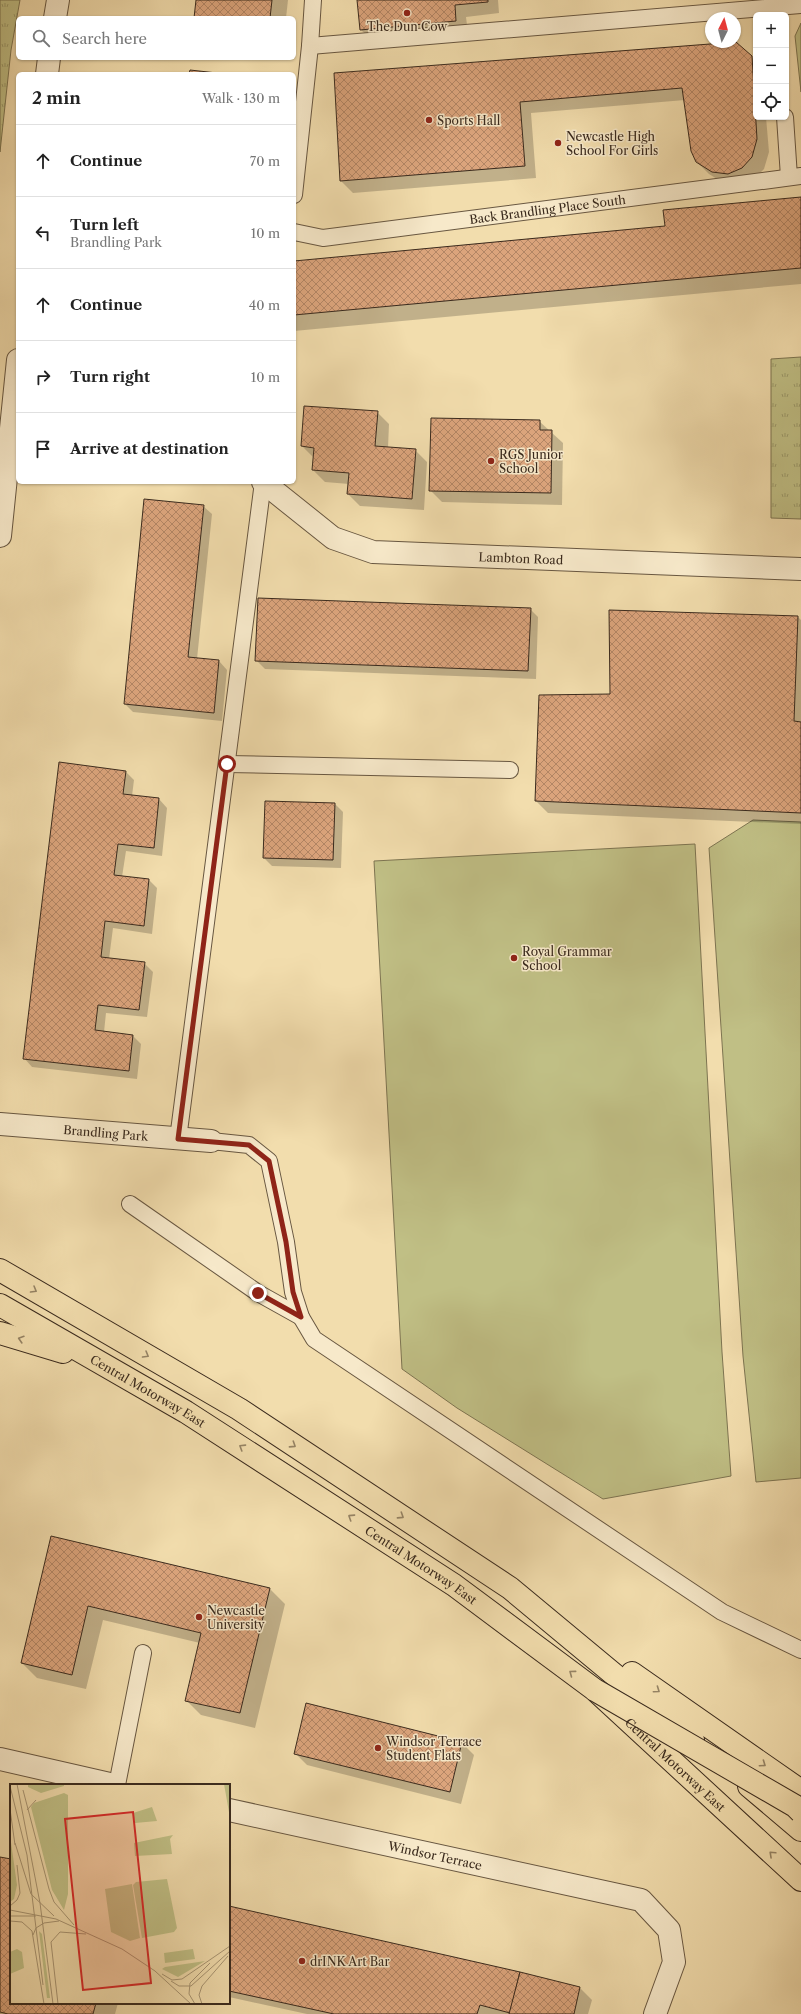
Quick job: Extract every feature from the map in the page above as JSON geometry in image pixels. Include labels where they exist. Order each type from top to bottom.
[{"type":"highway","points":[[0,1270],[239,1409],[510,1588],[801,1791]]},
{"type":"highway","name":"Central Motorway East","points":[[0,1305],[186,1412],[454,1585],[595,1690],[801,1880]]},
{"type":"highway","points":[[0,1333],[98,1362]]},
{"type":"highway","points":[[510,1588],[801,1830]]},
{"type":"highway","points":[[595,1690],[794,1806],[801,1812]]},
{"type":"street","points":[[55,16],[58,0]]},
{"type":"street","points":[[46,72],[49,60]]},
{"type":"street","points":[[0,536],[13,452],[16,397]]},
{"type":"street","name":"Lambton Road","points":[[266,484],[333,538],[372,552],[801,569]]},
{"type":"street","name":"Brandling Park","points":[[0,1124],[211,1141]]},
{"type":"street","points":[[0,1759],[110,1784]]},
{"type":"street","name":"Windsor Terrace","points":[[230,1810],[641,1900],[669,1930],[674,1962],[655,2014]]},
{"type":"lane","points":[[296,176],[310,46],[313,0]]},
{"type":"lane","points":[[310,46],[777,11],[801,5]]},
{"type":"lane","points":[[786,120],[795,176]]},
{"type":"lane","name":"Back Brandling Place South","points":[[296,232],[323,238],[795,176]]},
{"type":"lane","points":[[178,1139],[263,484]]},
{"type":"lane","points":[[227,764],[510,770]]},
{"type":"lane","points":[[211,1141],[249,1145],[269,1161],[286,1242],[293,1292],[301,1317],[314,1339],[722,1612],[801,1650]]},
{"type":"lane","points":[[130,1204],[258,1293],[301,1317]]},
{"type":"lane","points":[[117,1784],[143,1654]]},
{"type":"green space","points":[[0,0],[20,0],[11,50],[0,152]]},
{"type":"green space","points":[[801,23],[801,92],[795,36]]},
{"type":"green space","points":[[801,357],[801,519],[771,518],[771,359]]},
{"type":"green space","points":[[753,820],[801,822],[801,1478],[756,1482],[743,1356],[709,848]]},
{"type":"green space","points":[[695,844],[722,1352],[731,1476],[603,1499],[457,1408],[402,1369],[374,861]]},
{"type":"building","points":[[196,0],[272,0],[270,16],[194,16]]},
{"type":"building","name":"The Dun Cow","points":[[357,0],[488,0],[488,2],[455,5],[456,21],[360,30]]},
{"type":"building","name":"Sports Hall","points":[[705,44],[705,48],[741,48],[741,46],[752,56],[753,120],[756,120],[757,139],[752,157],[742,168],[728,174],[712,172],[696,162],[691,151],[682,88],[520,102],[525,166],[340,181],[334,73]]},
{"type":"building","points":[[190,70],[208,72],[190,72]]},
{"type":"building","points":[[801,197],[801,268],[296,315],[296,261],[665,226],[663,210]]},
{"type":"building","points":[[304,406],[378,411],[375,446],[416,449],[412,499],[347,494],[349,473],[312,470],[314,448],[301,446]]},
{"type":"building","name":"RGS Junior School","points":[[431,418],[540,420],[540,430],[552,430],[551,493],[429,491]]},
{"type":"building","points":[[144,499],[204,505],[188,657],[219,660],[214,713],[124,704]]},
{"type":"building","points":[[258,598],[531,608],[528,671],[255,661]]},
{"type":"building","points":[[609,610],[798,616],[794,721],[801,722],[801,813],[535,801],[539,695],[610,694]]},
{"type":"building","points":[[59,762],[126,771],[123,794],[159,798],[154,848],[118,844],[114,875],[149,879],[144,926],[105,921],[101,957],[145,962],[139,1010],[98,1005],[95,1030],[133,1035],[129,1071],[23,1059]]},
{"type":"building","points":[[265,801],[335,803],[333,860],[263,858]]},
{"type":"building","points":[[51,1536],[270,1588],[240,1713],[185,1701],[201,1633],[88,1606],[72,1675],[21,1663]]},
{"type":"building","name":"Windsor Terrace Student Flats","points":[[306,1703],[462,1742],[450,1792],[294,1754]]},
{"type":"building","points":[[0,1857],[10,1859],[10,2004],[96,2004],[93,2014],[8,2014],[0,2012]]},
{"type":"building","points":[[230,1906],[520,1972],[510,2013],[480,2005],[477,2014],[334,2014],[230,1991]]},
{"type":"building","points":[[520,1972],[580,1987],[574,2014],[509,2014]]},
{"type":"place","name":"The Dun Cow","points":[[407,13]]},
{"type":"place","name":"Sports Hall","points":[[429,120]]},
{"type":"place","name":"Newcastle High School For Girls","points":[[558,143]]},
{"type":"place","name":"RGS Junior School","points":[[491,461]]},
{"type":"place","name":"Royal Grammar School","points":[[514,958]]},
{"type":"place","name":"Newcastle University","points":[[199,1617]]},
{"type":"place","name":"Windsor Terrace Student Flats","points":[[378,1748]]},
{"type":"place","name":"drINK Art Bar","points":[[302,1961]]},
{"type":"route","points":[[227,764],[178,1139],[249,1145],[269,1161],[286,1242],[293,1292],[301,1317],[258,1293]]}]
